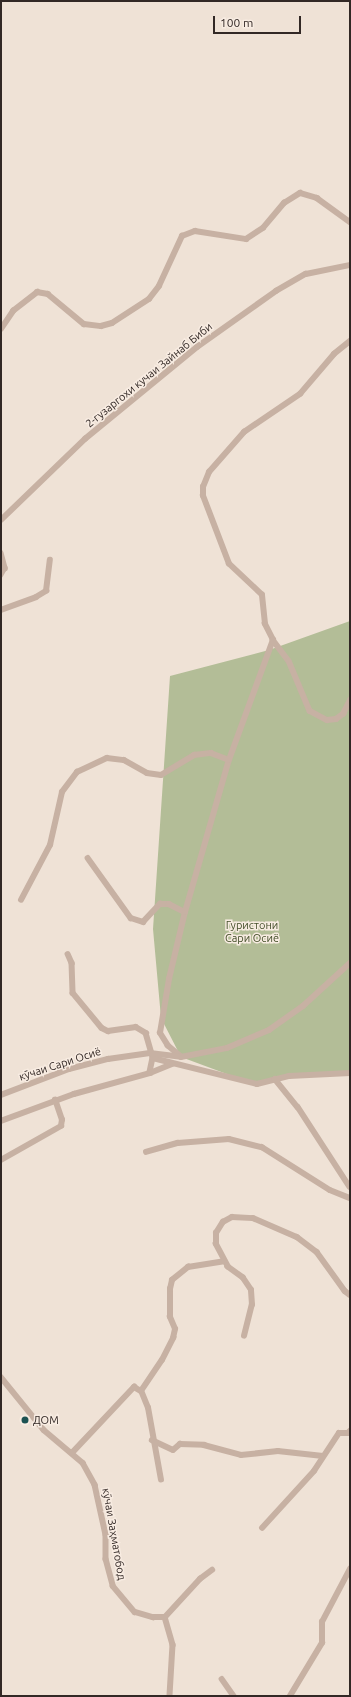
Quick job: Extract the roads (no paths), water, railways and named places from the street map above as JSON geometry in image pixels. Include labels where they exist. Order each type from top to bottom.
[{"type":"street","points":[[1,329],[13,311],[37,292],[48,294],[84,324],[101,326],[112,323],[149,299],[159,286],[182,236],[196,231],[246,239],[263,228],[284,203],[300,193],[317,198],[350,222]]},
{"type":"street","name":"2-гузаргохи кучаи Зайнаб Биби","points":[[1,520],[85,439],[197,347],[276,291],[306,274],[350,265]]},
{"type":"street","points":[[350,341],[334,354],[300,394],[244,432],[204,480],[203,496],[224,552],[233,569],[262,595],[265,624],[273,640],[289,661],[310,712],[327,720],[336,719],[342,714],[350,700]]},
{"type":"street","points":[[1,553],[5,568],[1,575]]},
{"type":"street","points":[[1,610],[36,597],[46,591],[50,560]]},
{"type":"street","points":[[181,1057],[168,1046],[160,1033],[161,1018],[184,912],[229,760],[273,640]]},
{"type":"street","points":[[21,900],[50,845],[62,792],[77,772],[107,758],[120,759],[147,773],[161,775],[167,774],[194,755],[211,753],[229,760]]},
{"type":"street","points":[[88,858],[131,918],[143,922],[160,904],[169,904],[184,912]]},
{"type":"street","points":[[68,954],[72,963],[72,988],[75,998],[105,1030],[136,1027],[146,1033],[152,1055],[150,1073]]},
{"type":"street","points":[[152,1055],[181,1057],[227,1048],[270,1030],[303,1006],[350,963]]},
{"type":"street","name":"кӯчаи Сари Осиё","points":[[1,1095],[69,1069],[108,1059],[152,1055],[172,1064],[257,1084],[275,1079],[350,1073]]},
{"type":"street","points":[[1,1121],[102,1084],[150,1073],[172,1064]]},
{"type":"street","points":[[275,1079],[298,1107],[350,1187]]},
{"type":"street","points":[[1,1160],[17,1149],[61,1126],[62,1120],[55,1100]]},
{"type":"street","points":[[146,1152],[178,1143],[229,1139],[262,1147],[330,1190],[350,1198]]},
{"type":"street","points":[[244,1336],[252,1305],[251,1290],[224,1261],[216,1244],[216,1233],[223,1222],[232,1217],[252,1218],[290,1233],[312,1248],[328,1264],[345,1291],[350,1295]]},
{"type":"street","points":[[141,1391],[162,1360],[173,1338],[175,1329],[170,1317],[170,1289],[172,1280],[188,1267],[224,1261]]},
{"type":"street","name":"кӯчаи Заҳматобод","points":[[1,1378],[44,1430],[83,1463],[95,1485],[101,1503],[106,1535],[106,1559],[113,1586],[135,1612],[152,1618],[164,1617]]},
{"type":"street","points":[[72,1453],[134,1387],[141,1391],[148,1408],[152,1440],[161,1480]]},
{"type":"street","points":[[262,1528],[314,1471],[339,1433],[350,1431]]},
{"type":"street","points":[[152,1440],[173,1450],[180,1444],[198,1444],[241,1454],[278,1451],[323,1456]]},
{"type":"street","points":[[290,1696],[322,1643],[322,1622],[350,1569]]},
{"type":"street","points":[[170,1696],[173,1645],[164,1617],[200,1579],[212,1570]]},
{"type":"street","points":[[222,1679],[234,1696]]},
{"type":"place","name":"ДОМ","points":[[25,1420]]},
{"type":"park label","name":"Гуристони Сари Осиё","points":[[252,932]]}]
